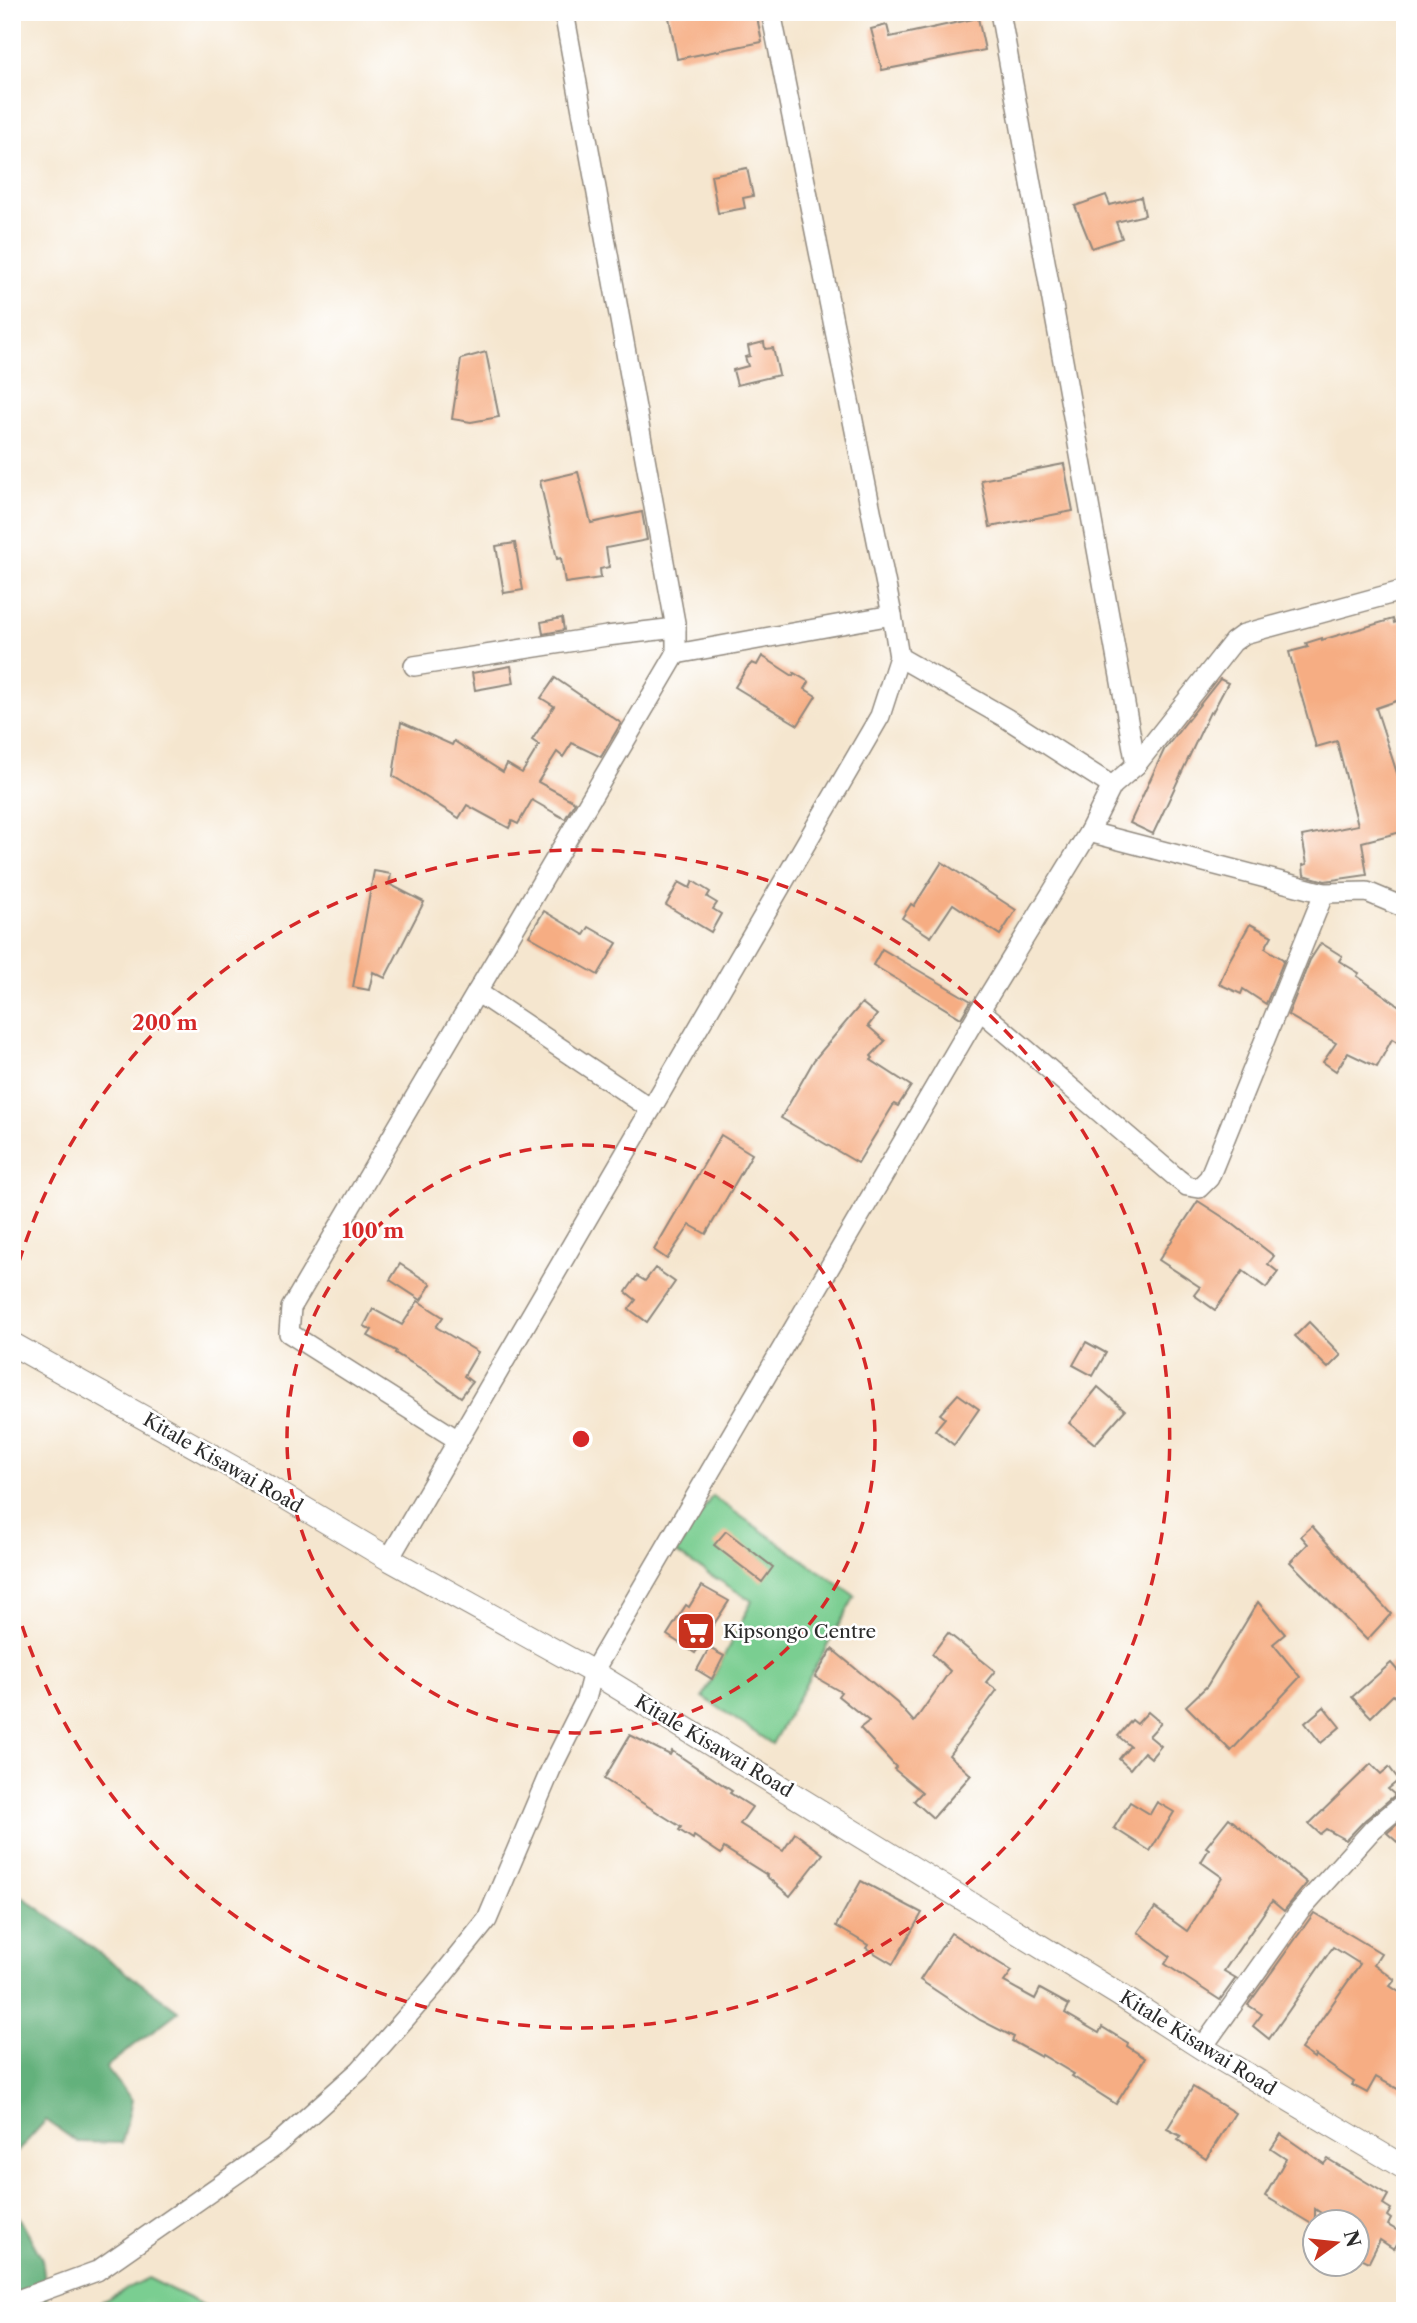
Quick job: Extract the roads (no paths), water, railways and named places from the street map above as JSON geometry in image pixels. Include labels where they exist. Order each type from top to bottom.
[{"type":"street","points":[[458,1440],[289,1334],[291,1308],[676,654],[676,628],[564,12]]},
{"type":"street","points":[[388,1559],[880,716],[899,657],[771,12]]},
{"type":"street","points":[[1000,12],[1136,765]]},
{"type":"street","points":[[12,2302],[97,2271],[273,2148],[360,2070],[433,1987],[487,1920],[551,1769],[586,1699],[593,1672],[980,1010],[1088,832],[1112,786],[1136,765],[1233,642],[1244,634],[1405,590]]},
{"type":"street","points":[[676,654],[892,615]]},
{"type":"street","points":[[414,666],[676,628]]},
{"type":"street","points":[[899,657],[1006,718],[1112,786]]},
{"type":"street","points":[[1088,832],[1324,893],[1367,892],[1405,908]]},
{"type":"street","points":[[980,1010],[1178,1179],[1187,1186],[1199,1188],[1209,1178],[1324,893]]},
{"type":"street","points":[[477,992],[651,1109]]},
{"type":"street","name":"Kitale Kisawai Road","points":[[12,1343],[268,1487],[388,1559],[593,1672],[1202,2048],[1405,2168]]},
{"type":"street","points":[[1202,2048],[1300,1910],[1373,1829],[1405,1802]]},
{"type":"place","name":"Kipsongo Centre","points":[[696,1631]]}]
